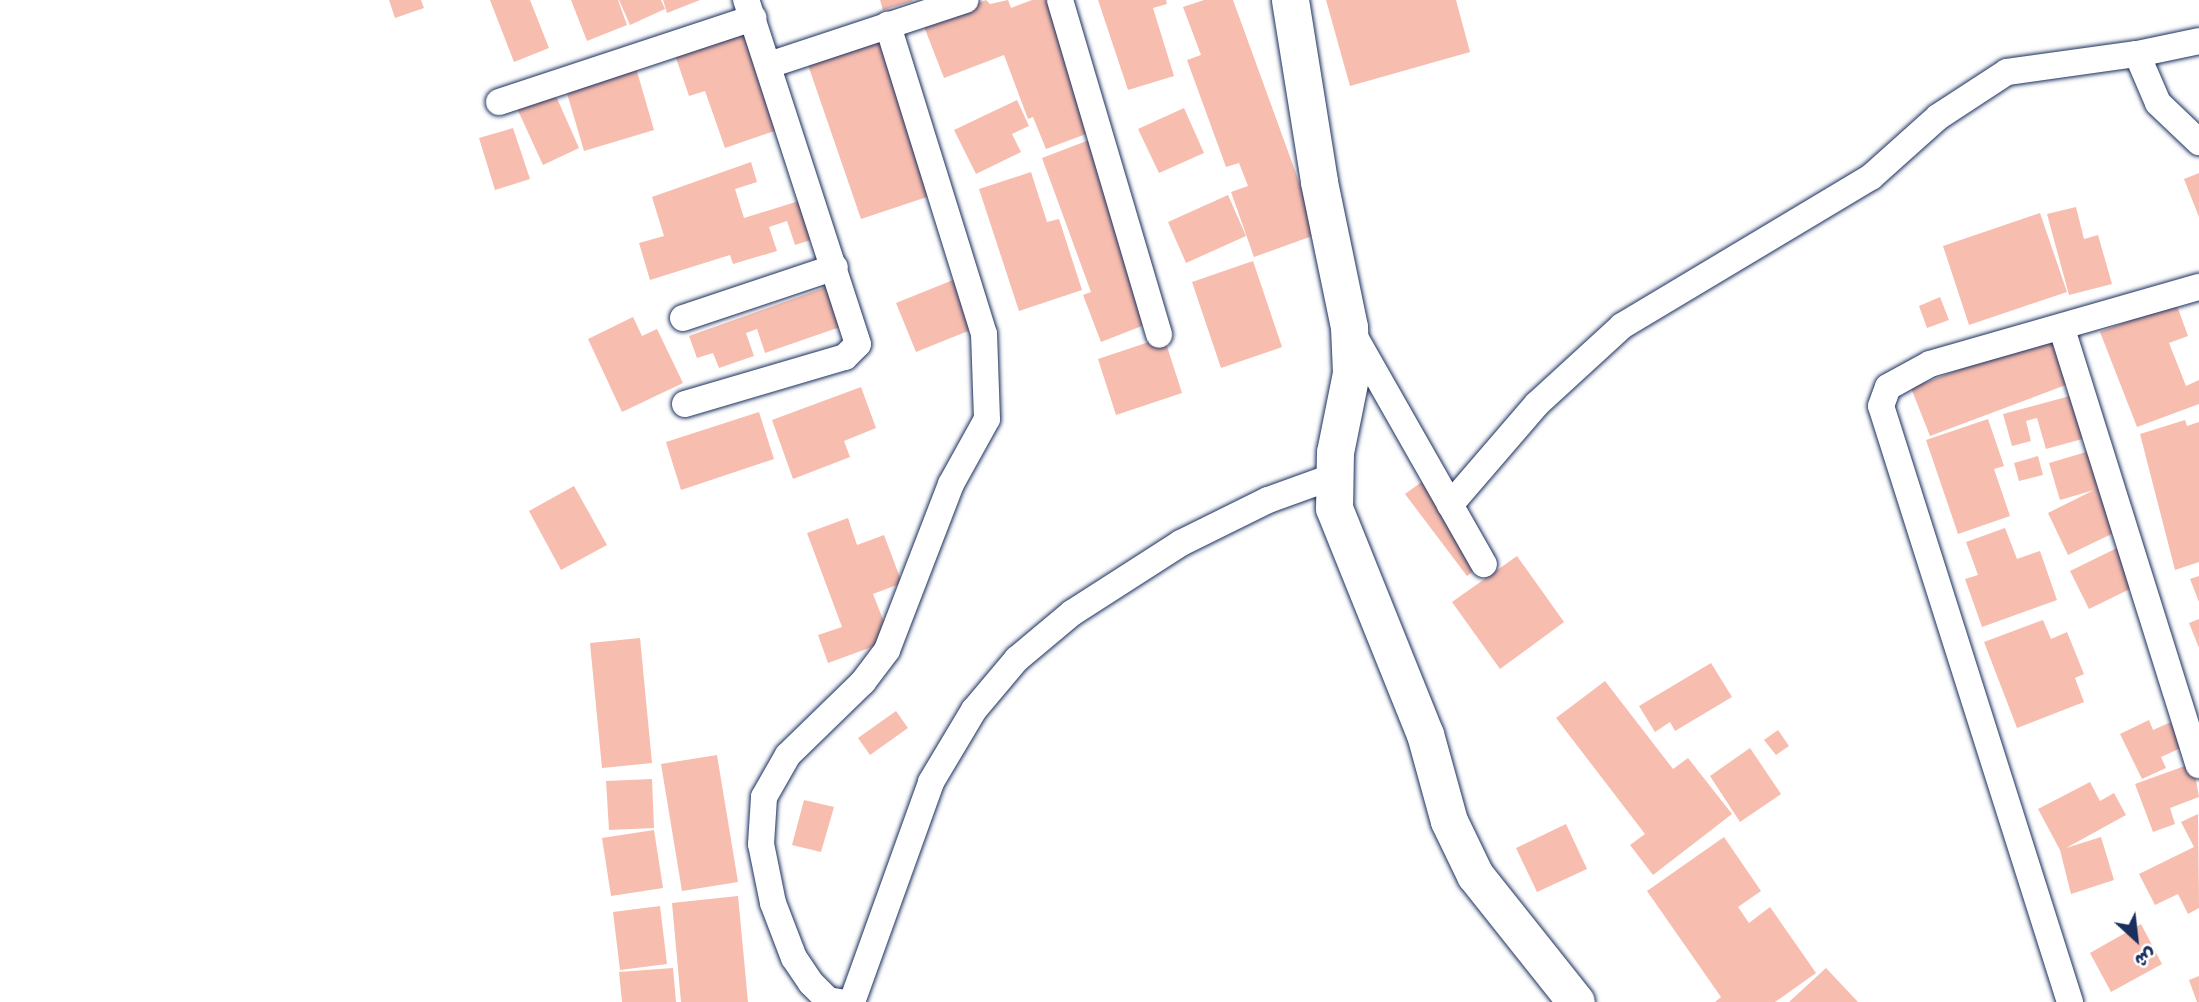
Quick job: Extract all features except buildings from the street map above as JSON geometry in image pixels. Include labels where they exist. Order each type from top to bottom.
[{"type":"main road","points":[[1290,0],[1319,182],[1349,327],[1351,373],[1332,477],[1334,508],[1424,734],[1449,821],[1475,875],[1576,1002]]},
{"type":"street","points":[[769,65],[966,0]]},
{"type":"street","points":[[1060,0],[1159,335]]},
{"type":"street","points":[[499,102],[749,9],[857,337],[854,351],[685,404]]},
{"type":"street","points":[[840,1002],[828,1000],[811,983],[794,958],[773,903],[761,844],[764,797],[788,755],[863,682],[887,650],[951,484],[987,418],[984,334],[888,25]]},
{"type":"street","points":[[1450,505],[1537,404],[1622,326],[1871,177],[1938,117],[1986,83],[2007,72],[2137,54],[2199,41]]},
{"type":"street","points":[[2137,54],[2158,103],[2199,142]]},
{"type":"street","points":[[683,318],[835,267]]},
{"type":"street","points":[[2070,1002],[1881,406],[1888,387],[1903,375],[2199,288]]},
{"type":"street","points":[[1349,327],[1484,564]]},
{"type":"street","points":[[2062,329],[2199,765]]},
{"type":"street","points":[[852,1002],[931,782],[974,710],[1017,659],[1072,613],[1181,543],[1268,500],[1332,477]]}]
